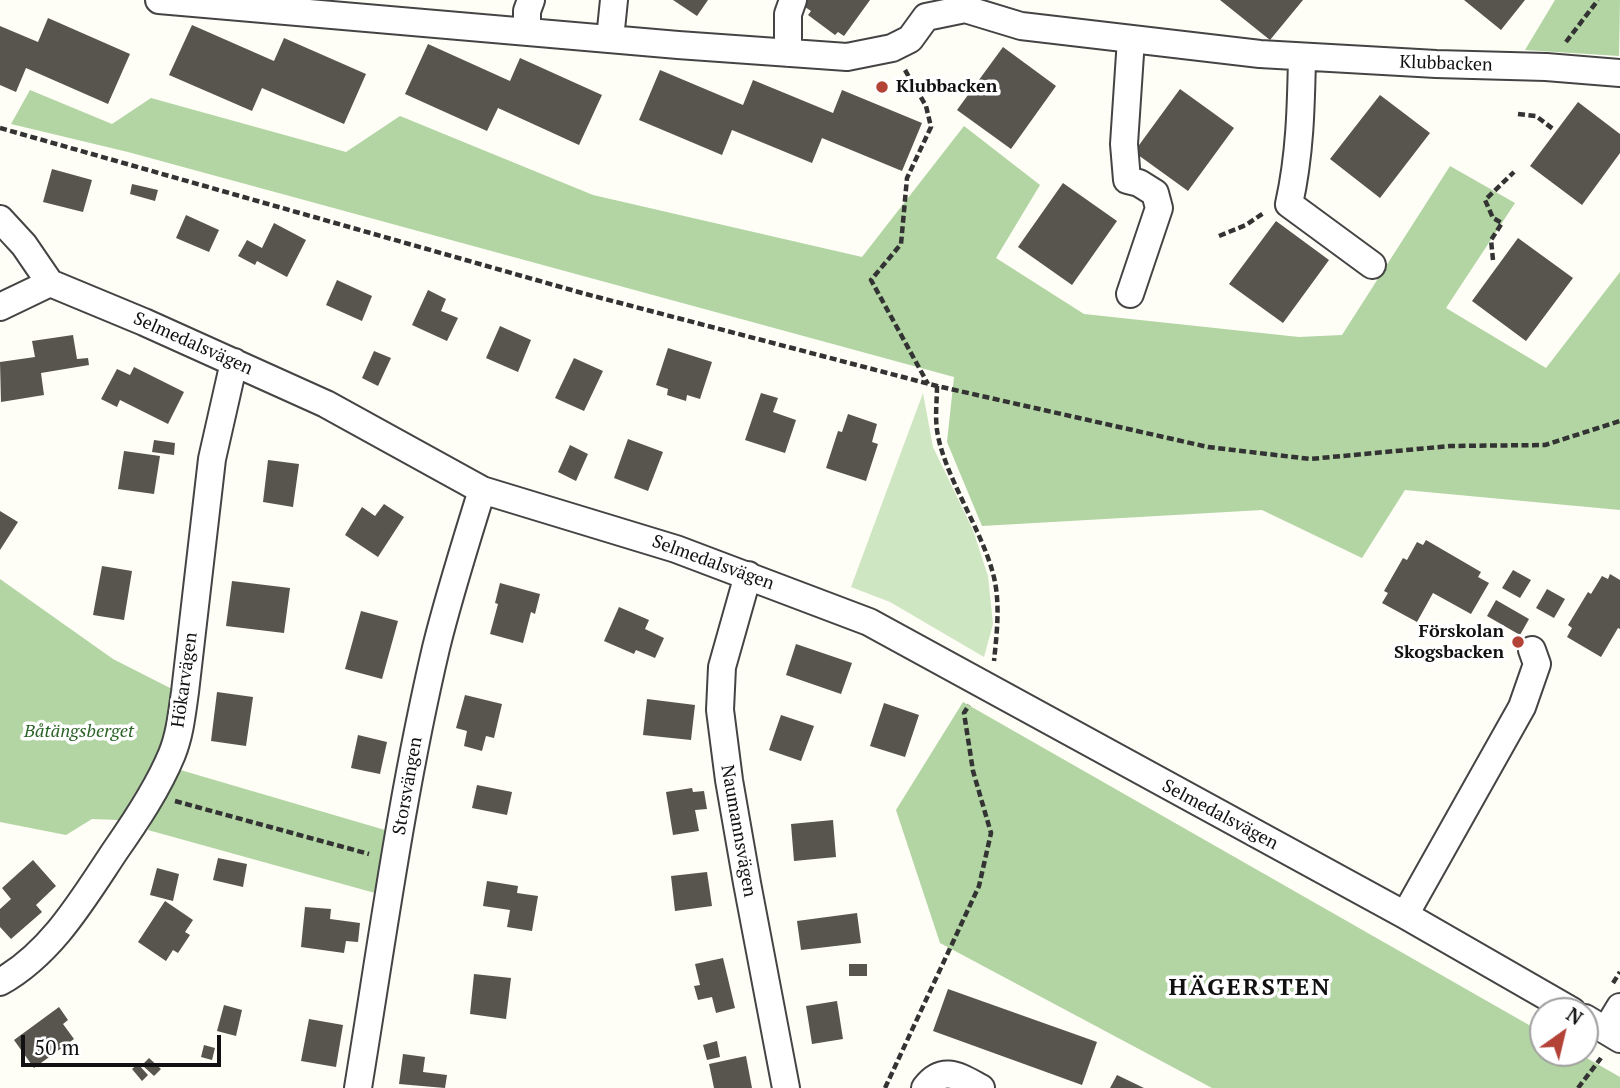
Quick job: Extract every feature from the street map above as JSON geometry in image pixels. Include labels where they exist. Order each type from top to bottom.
[{"type":"street","name":"Klubbacken","points":[[159,0],[407,10],[527,31],[847,57],[892,48],[910,39],[926,17],[965,9],[1021,26],[1260,54],[1620,73]]},
{"type":"street","points":[[527,31],[527,11],[531,0]]},
{"type":"street","points":[[610,38],[614,0]]},
{"type":"street","points":[[788,53],[788,14],[793,0]]},
{"type":"street","points":[[1130,294],[1159,208],[1155,193],[1139,183],[1127,180],[1124,144],[1131,38]]},
{"type":"street","points":[[1302,57],[1301,131],[1289,204],[1373,265]]},
{"type":"street","points":[[0,219],[24,244],[50,283],[0,307]]},
{"type":"street","name":"Selmedalsvägen","points":[[50,283],[326,404],[482,490],[627,533],[748,575],[869,622],[1405,915],[1548,997]]},
{"type":"street","name":"Hökarvägen","points":[[0,982],[23,967],[73,915],[150,795],[172,755],[180,726],[212,459],[234,362]]},
{"type":"street","name":"Storsvängen","points":[[358,1088],[406,791],[437,646],[455,575],[482,490]]},
{"type":"street","name":"Naumannsvägen","points":[[748,575],[722,667],[720,710],[744,870],[787,1088]]},
{"type":"street","points":[[1405,915],[1522,708],[1537,664],[1532,650]]},
{"type":"street","points":[[1604,1036],[1620,1007]]},
{"type":"street","points":[[925,1088],[932,1078],[952,1074],[981,1088]]},
{"type":"path","points":[[1546,67],[1598,0]]},
{"type":"path","points":[[892,48],[926,106],[931,127],[907,178],[901,244],[871,280],[928,384]]},
{"type":"path","points":[[1518,114],[1536,116],[1553,129]]},
{"type":"path","points":[[0,128],[582,293],[928,384],[1208,447],[1310,459],[1450,446],[1545,445],[1620,421]]},
{"type":"path","points":[[1493,260],[1491,240],[1502,223],[1493,218],[1485,200],[1514,172]]},
{"type":"path","points":[[1219,236],[1246,225],[1273,207],[1289,204]]},
{"type":"path","points":[[885,1088],[979,886],[991,833],[973,771],[964,713],[994,664],[998,623],[993,572],[949,467],[937,430],[937,386]]},
{"type":"path","points":[[150,795],[395,861]]},
{"type":"path","points":[[1578,1088],[1604,1036]]},
{"type":"green space","points":[[1555,0],[1620,0],[1619,56],[1525,50]]},
{"type":"green space","points":[[30,90],[112,124],[151,98],[346,152],[400,116],[593,195],[862,257],[964,126],[1040,185],[996,258],[1084,314],[1299,337],[1342,335],[1450,166],[1515,203],[1446,308],[1546,368],[1620,272],[1620,510],[1405,490],[1362,558],[1262,510],[982,526],[947,442],[954,377],[128,152],[11,124]]},
{"type":"green space","points":[[923,393],[933,447],[973,530],[988,576],[993,624],[984,657],[890,602],[851,587]]},
{"type":"green space","name":"Båtängsberget","points":[[0,579],[113,659],[172,689],[171,721],[154,761],[119,820],[92,819],[66,835],[0,822]]},
{"type":"green space","points":[[963,702],[1529,1025],[1529,1067],[1599,1065],[1620,1077],[1620,1088],[1212,1088],[940,943],[896,810]]},
{"type":"green space","points":[[177,769],[385,830],[375,893],[148,830]]},
{"type":"building","points":[[673,0],[708,0],[697,16]]},
{"type":"building","points":[[805,0],[870,0],[844,36],[838,32],[835,35],[808,15],[811,11],[802,5]]},
{"type":"building","points":[[1220,0],[1303,0],[1270,40]]},
{"type":"building","points":[[1464,0],[1525,0],[1501,30]]},
{"type":"building","points":[[48,18],[130,54],[108,104],[26,68],[16,92],[0,85],[0,26],[38,42]]},
{"type":"building","points":[[192,25],[274,61],[284,38],[366,74],[344,124],[262,88],[252,111],[169,75]]},
{"type":"building","points":[[428,44],[510,81],[520,58],[602,95],[579,145],[498,108],[487,131],[405,94]]},
{"type":"building","points":[[1003,47],[1056,86],[1011,149],[957,110]]},
{"type":"building","points":[[660,70],[743,105],[753,80],[833,113],[842,90],[922,123],[902,171],[822,138],[812,163],[732,130],[722,155],[639,120]]},
{"type":"building","points":[[1180,89],[1234,128],[1188,191],[1134,152]]},
{"type":"building","points":[[1380,95],[1430,133],[1380,198],[1330,159]]},
{"type":"building","points":[[1578,102],[1620,134],[1620,153],[1582,205],[1530,166]]},
{"type":"building","points":[[52,169],[92,180],[83,212],[43,202]]},
{"type":"building","points":[[1063,183],[1117,221],[1072,285],[1018,247]]},
{"type":"building","points":[[132,184],[158,190],[155,201],[130,194]]},
{"type":"building","points":[[186,215],[219,230],[209,252],[176,238]]},
{"type":"building","points":[[1276,221],[1329,260],[1283,323],[1229,284]]},
{"type":"building","points":[[274,223],[306,240],[287,277],[257,261],[255,265],[238,256],[247,240],[262,248]]},
{"type":"building","points":[[1518,238],[1573,278],[1526,341],[1472,301]]},
{"type":"building","points":[[337,280],[372,296],[362,321],[326,305]]},
{"type":"building","points":[[428,290],[446,299],[441,311],[458,318],[447,341],[412,325]]},
{"type":"building","points":[[500,326],[531,340],[518,372],[486,358]]},
{"type":"building","points":[[73,335],[77,359],[88,358],[89,365],[41,373],[44,395],[1,402],[0,362],[35,357],[32,341]]},
{"type":"building","points":[[668,348],[712,362],[700,399],[687,395],[686,401],[667,395],[668,389],[656,385]]},
{"type":"building","points":[[374,351],[391,358],[378,386],[362,378]]},
{"type":"building","points":[[574,358],[603,371],[584,411],[555,398]]},
{"type":"building","points":[[134,367],[184,392],[168,424],[120,400],[117,407],[101,399],[117,369],[130,375]]},
{"type":"building","points":[[761,393],[778,398],[773,412],[796,420],[785,453],[745,440]]},
{"type":"building","points":[[848,414],[877,424],[872,442],[878,444],[866,481],[826,468],[838,431],[842,432]]},
{"type":"building","points":[[628,439],[663,452],[648,491],[614,478]]},
{"type":"building","points":[[154,440],[175,443],[174,455],[152,452]]},
{"type":"building","points":[[570,445],[588,454],[576,481],[558,472]]},
{"type":"building","points":[[124,451],[160,456],[154,494],[118,489]]},
{"type":"building","points":[[268,460],[299,464],[293,507],[263,502]]},
{"type":"building","points":[[384,504],[404,517],[378,557],[345,535],[362,507],[375,516]]},
{"type":"building","points":[[0,511],[18,522],[0,550]]},
{"type":"building","points":[[1426,540],[1481,572],[1478,577],[1489,583],[1471,614],[1433,593],[1417,622],[1382,603],[1388,593],[1384,591],[1403,558],[1407,560],[1417,542],[1423,545]]},
{"type":"building","points":[[102,566],[132,571],[124,620],[93,615]]},
{"type":"building","points":[[1513,570],[1531,580],[1520,598],[1502,588]]},
{"type":"building","points":[[1610,574],[1620,580],[1620,629],[1618,628],[1601,657],[1567,637],[1572,628],[1568,625],[1588,592],[1591,594],[1602,576],[1608,579]]},
{"type":"building","points":[[232,581],[290,588],[284,633],[226,626]]},
{"type":"building","points":[[500,583],[540,594],[535,614],[531,612],[523,643],[490,634]]},
{"type":"building","points":[[1547,589],[1565,599],[1554,618],[1536,608]]},
{"type":"building","points":[[1496,600],[1529,619],[1520,635],[1487,616]]},
{"type":"building","points":[[619,607],[649,620],[645,629],[664,638],[655,658],[636,650],[634,654],[604,641]]},
{"type":"building","points":[[361,611],[398,621],[382,679],[345,669]]},
{"type":"building","points":[[796,644],[852,663],[841,694],[786,675]]},
{"type":"building","points":[[217,692],[253,697],[246,746],[211,741]]},
{"type":"building","points":[[465,695],[502,704],[494,738],[486,736],[482,751],[464,746],[467,731],[456,728]]},
{"type":"building","points":[[647,699],[695,705],[691,740],[643,735]]},
{"type":"building","points":[[884,703],[919,715],[905,757],[870,746]]},
{"type":"building","points":[[781,715],[814,726],[801,761],[769,750]]},
{"type":"building","points":[[358,735],[387,742],[380,774],[351,768]]},
{"type":"building","points":[[477,785],[512,792],[507,815],[472,808]]},
{"type":"building","points":[[692,788],[693,792],[704,791],[707,809],[695,810],[699,831],[673,835],[666,792]]},
{"type":"building","points":[[833,820],[836,857],[794,861],[791,824]]},
{"type":"building","points":[[218,858],[247,864],[243,887],[213,880]]},
{"type":"building","points":[[33,860],[56,886],[36,905],[42,912],[11,939],[0,927],[0,909],[11,899],[2,888]]},
{"type":"building","points":[[157,868],[179,874],[173,901],[150,895]]},
{"type":"building","points":[[707,872],[712,906],[675,911],[671,876]]},
{"type":"building","points":[[487,881],[518,886],[517,893],[538,896],[532,931],[507,927],[510,910],[483,906]]},
{"type":"building","points":[[165,901],[193,920],[185,932],[190,935],[178,953],[173,950],[166,961],[138,942]]},
{"type":"building","points":[[305,907],[331,909],[330,919],[360,923],[358,942],[346,941],[344,953],[301,947]]},
{"type":"building","points":[[857,913],[861,943],[801,950],[797,921]]},
{"type":"building","points":[[723,958],[735,1008],[716,1013],[712,997],[698,1000],[694,986],[700,985],[695,964]]},
{"type":"building","points":[[849,964],[867,964],[867,976],[849,976]]},
{"type":"building","points":[[474,974],[511,978],[506,1019],[470,1014]]},
{"type":"building","points":[[948,989],[1097,1042],[1082,1085],[933,1031]]},
{"type":"building","points":[[837,1001],[843,1039],[812,1044],[806,1006]]},
{"type":"building","points":[[224,1005],[242,1010],[236,1036],[217,1031]]},
{"type":"building","points":[[59,1007],[68,1020],[63,1024],[74,1039],[34,1068],[14,1040]]},
{"type":"building","points":[[309,1019],[343,1025],[336,1067],[301,1061]]},
{"type":"building","points":[[717,1041],[720,1057],[707,1060],[703,1045]]},
{"type":"building","points":[[204,1045],[215,1048],[212,1060],[201,1057]]},
{"type":"building","points":[[403,1054],[425,1057],[423,1072],[447,1075],[445,1088],[399,1084]]},
{"type":"building","points":[[746,1056],[752,1088],[714,1088],[709,1064]]},
{"type":"building","points":[[149,1058],[161,1069],[154,1076],[142,1065]]},
{"type":"building","points":[[138,1064],[148,1075],[142,1081],[132,1069]]},
{"type":"building","points":[[1117,1075],[1144,1088],[1110,1088]]},
{"type":"place","name":"Klubbacken","points":[[882,87]]},
{"type":"place","name":"Förskolan Skogsbacken","points":[[1518,642]]},
{"type":"district","name":"HÄGERSTEN","points":[[1250,988]]}]
